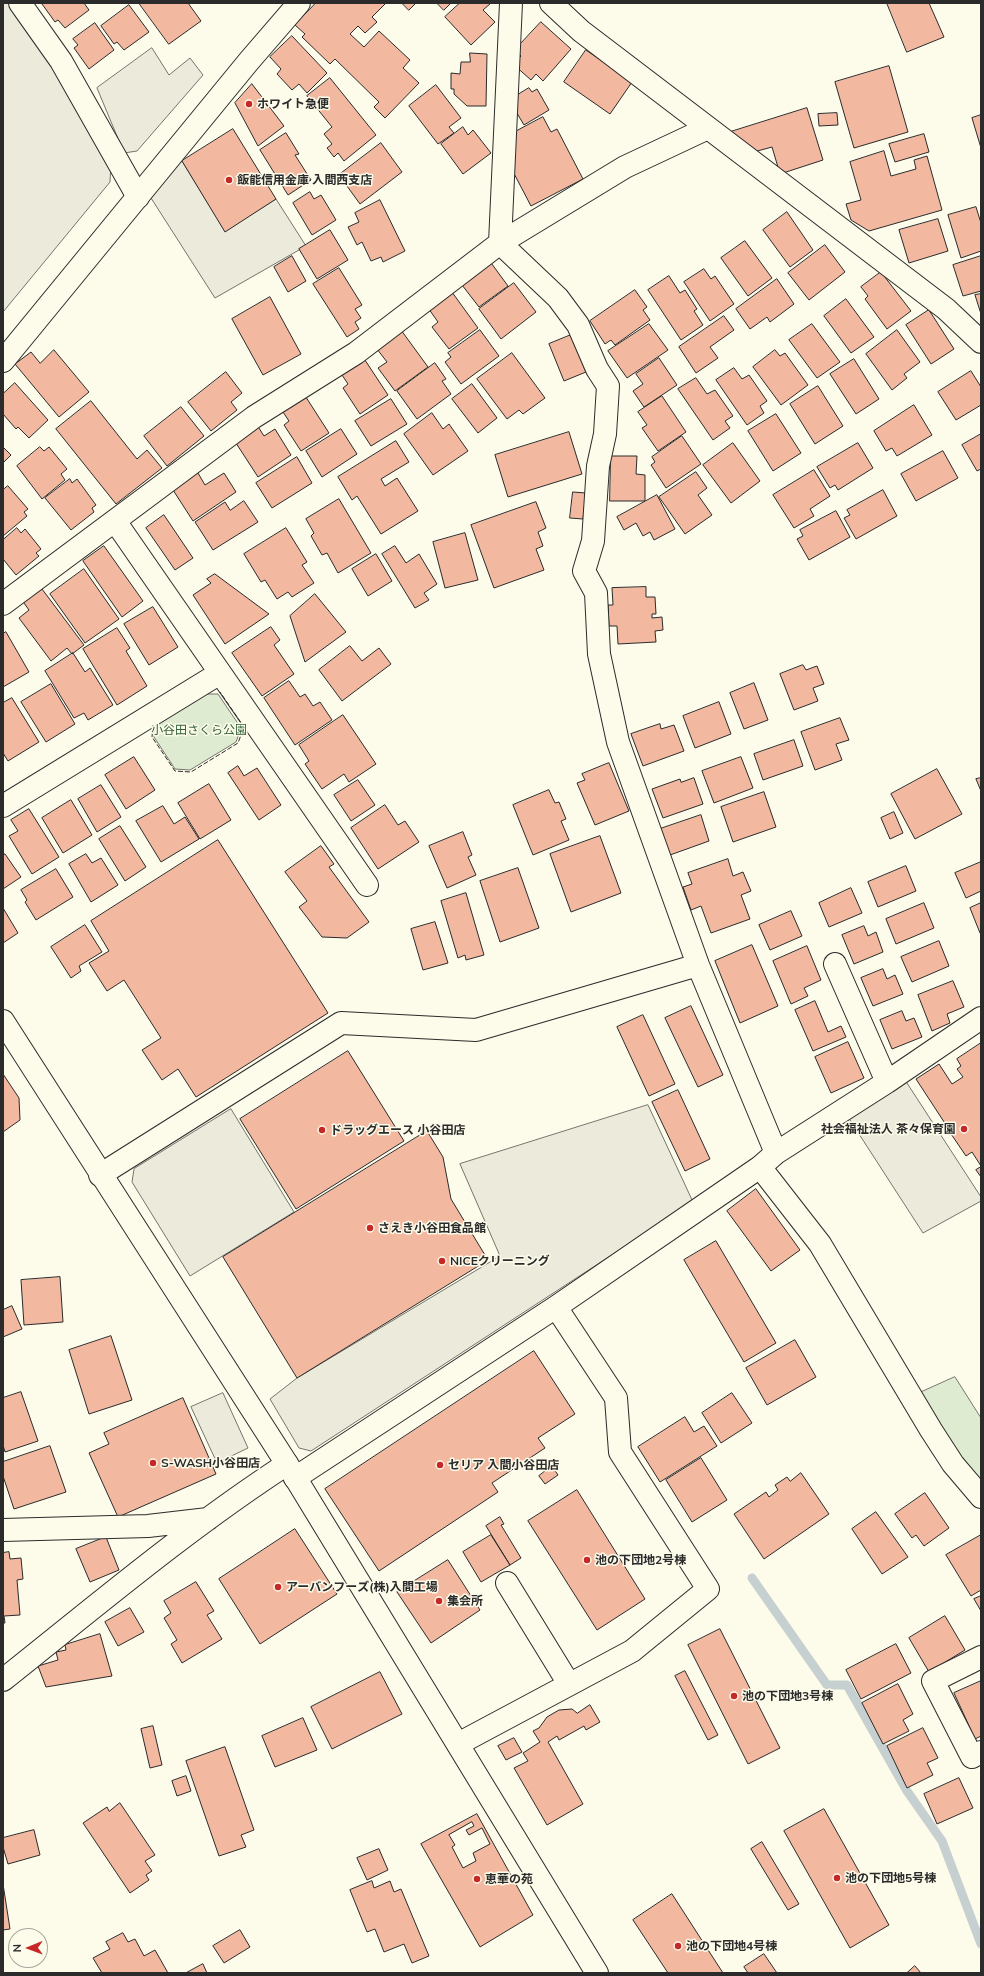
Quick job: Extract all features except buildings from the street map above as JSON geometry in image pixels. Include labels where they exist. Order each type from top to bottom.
[{"type":"street","points":[[20,3],[61,61],[138,197]]},
{"type":"street","points":[[3,361],[299,3]]},
{"type":"street","points":[[511,3],[500,242],[558,298],[578,324],[597,369],[608,386],[605,434],[598,466],[593,541],[584,571],[596,593],[599,654],[618,742],[768,1160],[938,1441],[953,1464],[981,1497]]},
{"type":"street","points":[[551,3],[581,31],[946,309],[981,342]]},
{"type":"street","points":[[3,604],[254,417],[356,353],[500,242],[625,167],[708,128]]},
{"type":"street","points":[[115,521],[367,885]]},
{"type":"street","points":[[3,806],[220,673]]},
{"type":"street","points":[[835,964],[887,1082]]},
{"type":"street","points":[[100,1175],[341,1023],[476,1030],[698,966]]},
{"type":"street","points":[[3,1680],[146,1565],[248,1489],[291,1471],[556,1307],[768,1160],[981,1018]]},
{"type":"street","points":[[3,1021],[100,1175],[291,1471],[597,1973]]},
{"type":"street","points":[[458,1744],[632,1651],[708,1589],[620,1452],[616,1398],[556,1307]]},
{"type":"street","points":[[4,1527],[148,1526],[209,1518]]},
{"type":"street","points":[[507,1583],[569,1684]]},
{"type":"street","points":[[981,1657],[933,1680],[972,1757],[981,1752]]},
{"type":"green space","name":"小谷田さくら公園","points":[[202,694],[218,694],[241,728],[236,742],[190,770],[175,769],[154,737],[154,724]]},
{"type":"green space","points":[[955,1377],[981,1418],[981,1493],[915,1395]]},
{"type":"shaded area","points":[[3,3],[8,3],[62,72],[111,162],[110,182],[3,312]]},
{"type":"shaded area","points":[[152,48],[169,75],[190,58],[203,75],[137,151],[124,153],[97,88]]},
{"type":"shaded area","points":[[182,161],[225,231],[276,199],[306,246],[215,298],[151,198]]},
{"type":"shaded area","points":[[905,1080],[981,1197],[981,1201],[923,1233],[848,1117]]},
{"type":"shaded area","points":[[648,1105],[693,1202],[311,1451],[299,1448],[270,1399],[297,1378],[500,1256],[460,1164]]},
{"type":"shaded area","points":[[231,1109],[294,1212],[190,1276],[132,1182],[134,1169]]},
{"type":"shaded area","points":[[223,1393],[248,1448],[217,1463],[191,1407]]},
{"type":"waterway","points":[[752,1578],[827,1685],[847,1685],[907,1791],[942,1841],[981,1944]]},
{"type":"fence","points":[[153,725],[152,737],[175,771],[191,772],[238,743],[244,727],[220,692]]},
{"type":"place","name":"ホワイト急便","points":[[249,104]]},
{"type":"place","name":"飯能信用金庫 入間西支店","points":[[229,180]]},
{"type":"place","name":"社会福祉法人 茶々保育園","points":[[964,1129]]},
{"type":"place","name":"ドラッグエース 小谷田店","points":[[322,1130]]},
{"type":"place","name":"さえき小谷田食品館","points":[[370,1228]]},
{"type":"place","name":"NICEクリーニング","points":[[442,1261]]},
{"type":"place","name":"S-WASH小谷田店","points":[[153,1463]]},
{"type":"place","name":"セリア 入間小谷田店","points":[[440,1465]]},
{"type":"place","name":"池の下団地2号棟","points":[[587,1560]]},
{"type":"place","name":"アーバンフーズ(株)入間工場","points":[[278,1587]]},
{"type":"place","name":"集会所","points":[[439,1601]]},
{"type":"place","name":"池の下団地3号棟","points":[[734,1696]]},
{"type":"place","name":"池の下団地5号棟","points":[[837,1878]]},
{"type":"place","name":"恵華の苑","points":[[477,1879]]},
{"type":"place","name":"池の下団地4号棟","points":[[678,1946]]}]
